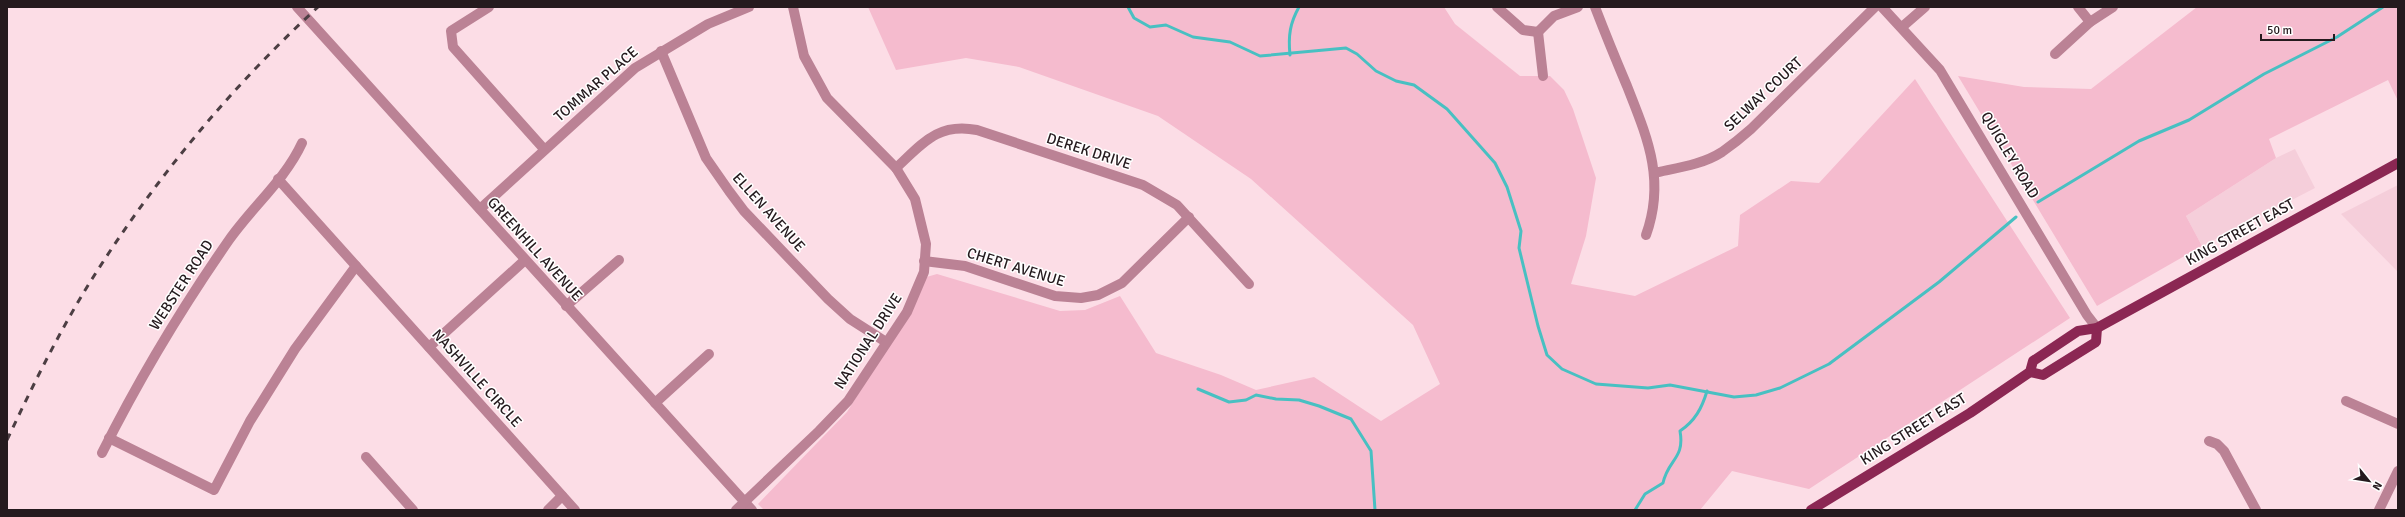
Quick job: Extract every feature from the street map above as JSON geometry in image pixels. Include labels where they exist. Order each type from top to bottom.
[{"type":"main road","name":"KING STREET EAST","points":[[1811,510],[1970,413],[2030,372],[2033,361],[2078,331],[2097,328],[2398,163]]},
{"type":"main road","points":[[2030,372],[2043,375],[2096,342],[2097,328]]},
{"type":"street","name":"GREENHILL AVENUE","points":[[296,7],[752,510]]},
{"type":"street","points":[[489,7],[451,31],[453,47],[544,149]]},
{"type":"street","name":"TOMMAR PLACE","points":[[480,209],[544,149],[635,68],[661,50],[708,24],[749,7]]},
{"type":"street","name":"NATIONAL DRIVE","points":[[736,510],[819,431],[848,401],[907,312],[917,292],[924,272],[926,244],[918,208],[911,191],[896,168],[842,116],[820,87],[801,47],[793,7]]},
{"type":"street","points":[[1497,7],[1523,30],[1538,32]]},
{"type":"street","points":[[1538,32],[1554,16],[1578,7]]},
{"type":"street","points":[[1595,7],[1644,126],[1654,174],[1653,215],[1646,235]]},
{"type":"street","name":"SELWAY COURT","points":[[1654,174],[1699,162],[1727,148],[1751,129],[1875,7]]},
{"type":"street","name":"QUIGLEY ROAD","points":[[1882,7],[1940,70],[1983,138],[2087,315],[2097,328]]},
{"type":"street","points":[[1902,27],[1925,7]]},
{"type":"street","points":[[2078,7],[2090,22]]},
{"type":"street","points":[[2055,54],[2090,22],[2113,7]]},
{"type":"street","points":[[1538,32],[1543,76]]},
{"type":"street","name":"ELLEN AVENUE","points":[[661,50],[706,158],[728,191],[744,211],[828,299],[850,319],[886,342]]},
{"type":"street","name":"DEREK DRIVE","points":[[896,168],[930,136],[945,129],[966,127],[1143,185],[1177,205],[1249,284]]},
{"type":"street","name":"WEBSTER ROAD","points":[[102,453],[140,378],[183,306],[231,238],[291,163],[302,143]]},
{"type":"street","name":"NASHVILLE CIRCLE","points":[[278,179],[575,510]]},
{"type":"street","name":"CHERT AVENUE","points":[[924,261],[965,266],[1055,296],[1081,298],[1098,294],[1122,283],[1189,217]]},
{"type":"street","points":[[429,347],[525,260]]},
{"type":"street","points":[[566,306],[619,260]]},
{"type":"street","points":[[110,438],[214,490],[250,421],[295,349],[356,266]]},
{"type":"street","points":[[655,404],[709,354]]},
{"type":"street","points":[[2346,401],[2398,424]]},
{"type":"street","points":[[2209,441],[2217,444],[2224,451],[2256,510]]},
{"type":"street","points":[[366,457],[413,510]]},
{"type":"street","points":[[2379,510],[2398,471]]},
{"type":"street","points":[[548,510],[562,496]]},
{"type":"shaded area","points":[[868,7],[1444,7],[1455,24],[1520,76],[1550,76],[1564,90],[1573,109],[1596,178],[1586,236],[1571,284],[1635,296],[1738,246],[1740,215],[1791,181],[1819,183],[1915,79],[2070,318],[1809,489],[1732,471],[1700,510],[764,510],[758,504],[847,412],[915,302],[923,278],[937,274],[1060,311],[1085,310],[1120,296],[1156,353],[1221,375],[1256,390],[1314,377],[1381,421],[1440,384],[1413,325],[1251,179],[1158,116],[1019,67],[966,58],[896,70]]},
{"type":"shaded area","points":[[2197,7],[2398,7],[2398,101],[2388,80],[2269,139],[2276,158],[2186,216],[2202,246],[2097,306],[1958,76],[2024,87],[2091,89]]},
{"type":"shaded area","points":[[2295,149],[2315,188],[2202,246],[2186,216],[2276,158]]},
{"type":"shaded area","points":[[2398,185],[2398,272],[2341,214]]},
{"type":"waterway","points":[[1128,7],[1134,18],[1150,27],[1166,25],[1193,37],[1230,42],[1260,56],[1346,48],[1357,54],[1376,71],[1396,81],[1414,85],[1447,109],[1495,163],[1507,187],[1521,231],[1519,248],[1538,326],[1547,355],[1562,369],[1596,384],[1648,388],[1670,385],[1734,397],[1756,395],[1780,388],[1829,364],[1939,282],[2016,217]]},
{"type":"waterway","points":[[1290,55],[1290,30],[1299,7]]},
{"type":"waterway","points":[[2038,202],[2139,141],[2189,120],[2264,74],[2337,37],[2383,7]]},
{"type":"waterway","points":[[1198,389],[1229,402],[1246,400],[1256,395],[1276,399],[1299,400],[1319,406],[1351,419],[1371,451],[1375,510]]},
{"type":"waterway","points":[[1635,510],[1645,494],[1663,483],[1665,475],[1680,448],[1680,431],[1690,423],[1697,414],[1707,391]]},
{"type":"railway","points":[[7,440],[37,378],[69,318],[116,242],[168,170],[225,102],[255,69],[318,7]]}]
